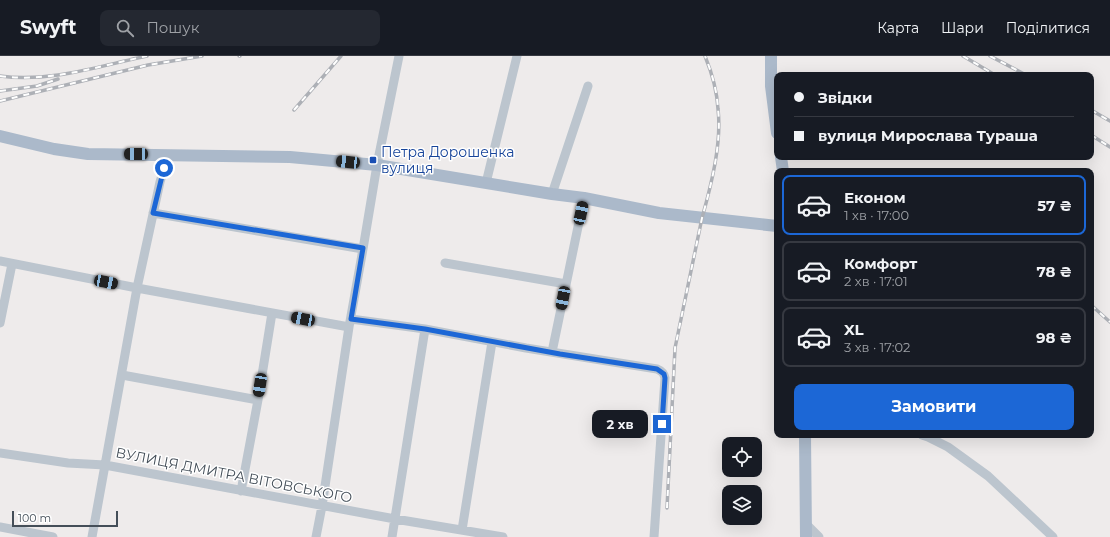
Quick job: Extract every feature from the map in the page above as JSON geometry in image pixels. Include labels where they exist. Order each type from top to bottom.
[{"type":"main road","points":[[771,56],[771,86],[774,110]]},
{"type":"main road","points":[[0,136],[54,149],[88,154],[290,157],[377,165],[584,198],[659,213],[774,226]]},
{"type":"main road","points":[[806,438],[806,537]]},
{"type":"street","points":[[316,537],[377,165],[399,56]]},
{"type":"street","points":[[486,183],[517,56]]},
{"type":"street","points":[[552,194],[588,86]]},
{"type":"street","points":[[92,537],[137,288],[153,213],[168,155]]},
{"type":"street","points":[[552,352],[584,198]]},
{"type":"street","points":[[153,213],[363,248]]},
{"type":"street","points":[[0,261],[272,313],[350,323],[425,329],[492,342],[657,369],[664,374],[665,378],[654,537]]},
{"type":"street","points":[[445,263],[566,284]]},
{"type":"street","points":[[0,323],[12,264]]},
{"type":"street","points":[[241,491],[272,313]]},
{"type":"street","points":[[392,537],[425,329]]},
{"type":"street","points":[[462,530],[492,342]]},
{"type":"street","points":[[122,375],[258,400]]},
{"type":"street","points":[[930,438],[948,447],[988,476],[1053,537]]},
{"type":"street","name":"ВУЛИЦЯ ДМИТРА ВІТОВСЬКОГО","points":[[0,453],[68,463],[105,465],[322,506],[504,537]]},
{"type":"street","points":[[806,524],[819,537]]},
{"type":"street","points":[[0,527],[53,537]]},
{"type":"railway","points":[[0,76],[18,78],[55,75],[92,69],[147,56]]},
{"type":"railway","points":[[0,101],[148,65],[202,56]]},
{"type":"railway","points":[[294,110],[341,56]]},
{"type":"railway","points":[[667,508],[675,348],[717,150],[719,122],[717,96],[712,75],[705,56]]},
{"type":"railway","points":[[963,56],[990,72]]},
{"type":"railway","points":[[990,56],[1020,72]]},
{"type":"railway","points":[[0,91],[37,86],[58,79]]},
{"type":"railway","points":[[1094,112],[1110,121]]},
{"type":"railway","points":[[1094,137],[1110,147]]},
{"type":"railway","points":[[1094,308],[1110,322]]},
{"type":"place","name":"Петра Дорошенка вулиця","points":[[373,160]]},
{"type":"route","points":[[164,168],[153,213],[363,248],[351,319],[425,329],[560,354],[657,369],[662,371],[665,378],[662,424]]}]
